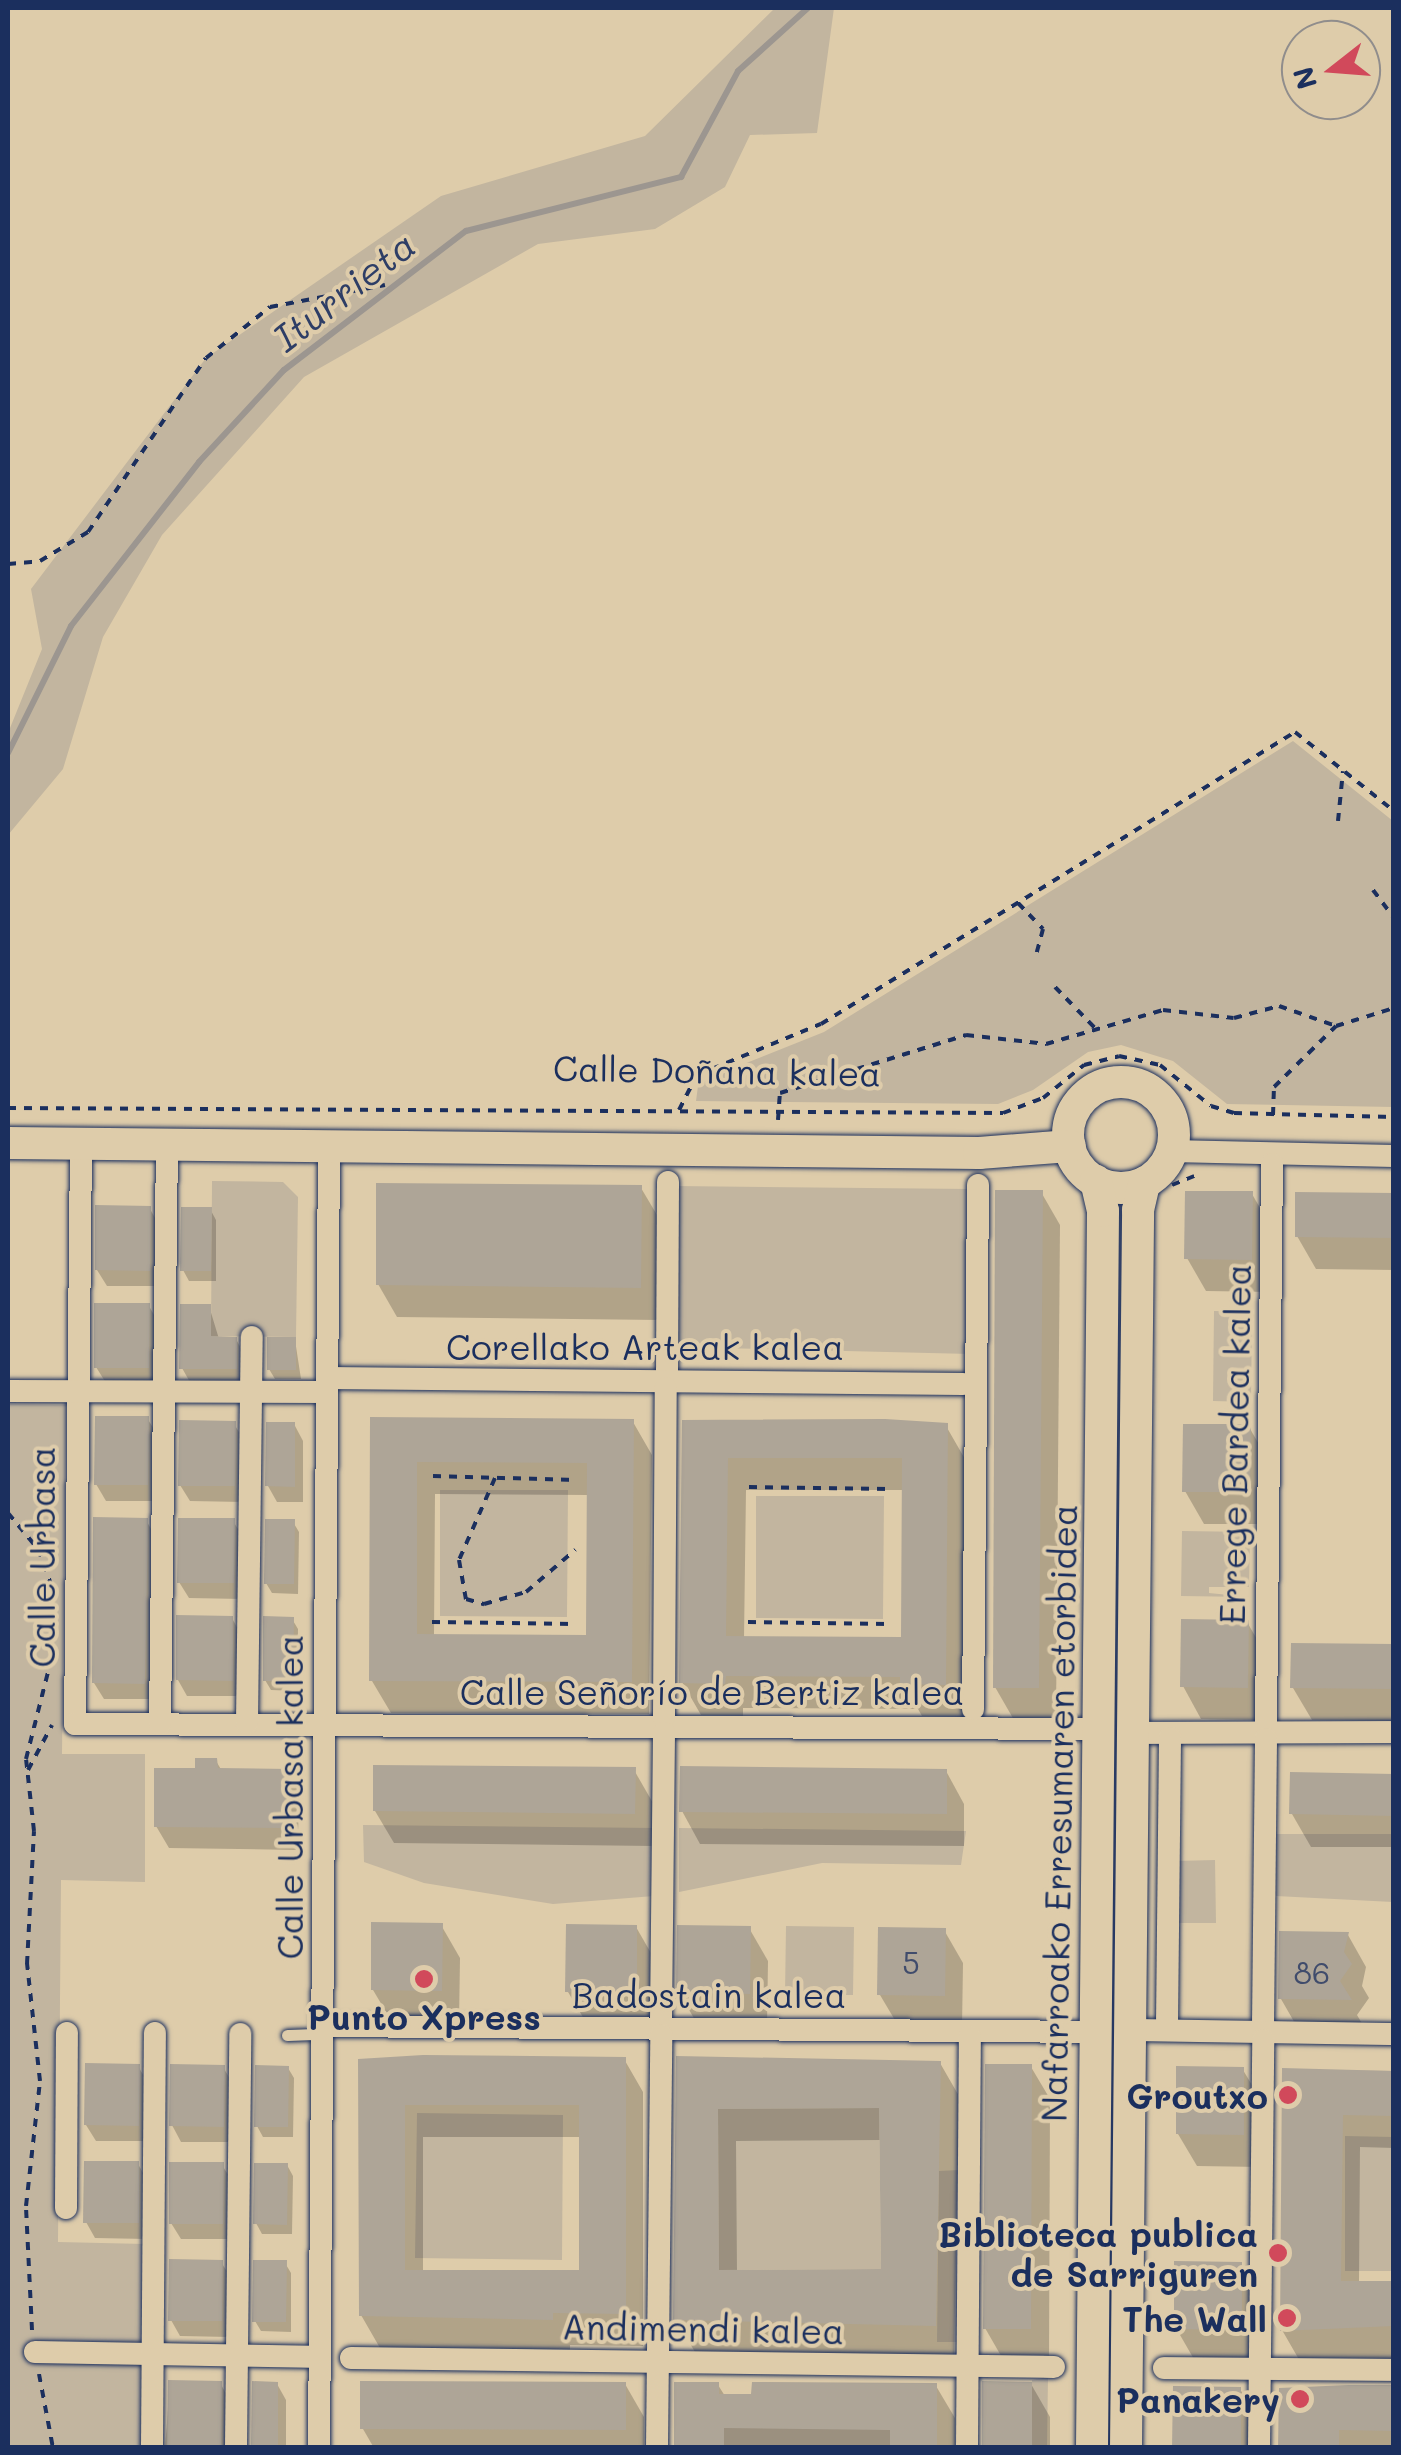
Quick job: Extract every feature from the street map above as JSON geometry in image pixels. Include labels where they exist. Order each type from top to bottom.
[{"type":"street","points":[[1123,1082],[1162,1100],[1174,1130],[1171,1151],[1155,1190],[1119,1188],[1096,1181],[1070,1146],[1070,1122],[1082,1099],[1123,1082]]},
{"type":"street","points":[[8,1144],[979,1153],[1070,1146]]},
{"type":"street","name":"Calle Urbasa","points":[[66,1721],[78,1391],[81,1144]]},
{"type":"street","points":[[160,1724],[167,1145]]},
{"type":"street","name":"Calle Urbasa kalea","points":[[318,2448],[329,1146]]},
{"type":"street","points":[[1171,1151],[1394,1156]]},
{"type":"street","name":"Errege Bardea kalea","points":[[1259,2448],[1272,1164]]},
{"type":"street","name":"Nafarroako Erresumaren etorbidea","points":[[1092,2448],[1103,1211],[1096,1181]]},
{"type":"street","points":[[657,2448],[668,1182]]},
{"type":"street","points":[[973,1709],[978,1185]]},
{"type":"street","name":"Nafarroako Erresumaren etorbidea","points":[[1126,2448],[1138,1210],[1155,1190]]},
{"type":"street","name":"Calle Urbasa kalea","points":[[247,1723],[252,1337]]},
{"type":"street","name":"Corellako Arteak kalea","points":[[327,1385],[964,1384]]},
{"type":"street","points":[[8,1391],[251,1392],[327,1385]]},
{"type":"street","name":"Calle Señorío de Bertiz kalea","points":[[66,1721],[1098,1729]]},
{"type":"street","points":[[1133,1733],[1394,1732]]},
{"type":"street","points":[[1167,2025],[1170,1738]]},
{"type":"street","name":"Badostain kalea","points":[[322,2030],[1096,2032]]},
{"type":"street","points":[[1130,2030],[1394,2034]]},
{"type":"street","points":[[66,2208],[67,2033]]},
{"type":"street","points":[[152,2448],[155,2033]]},
{"type":"street","points":[[236,2448],[240,2034]]},
{"type":"street","points":[[967,2448],[970,2038]]},
{"type":"street","points":[[35,2352],[311,2357]]},
{"type":"street","name":"Andimendi kalea","points":[[351,2358],[1054,2367]]},
{"type":"street","points":[[1164,2368],[1394,2370]]},
{"type":"lane","points":[[287,2035],[322,2030]]},
{"type":"path","points":[[8,564],[40,561],[88,532],[206,358],[270,307],[385,285]]},
{"type":"path","points":[[679,1110],[697,1075],[821,1024],[1295,732],[1394,811]]},
{"type":"path","points":[[1338,821],[1344,771]]},
{"type":"path","points":[[1372,890],[1394,918]]},
{"type":"path","points":[[1018,903],[1042,929],[1037,952]]},
{"type":"path","points":[[1054,986],[1095,1028]]},
{"type":"path","points":[[778,1120],[780,1094],[966,1034],[1046,1044],[1163,1010],[1234,1018],[1279,1006],[1336,1026]]},
{"type":"path","points":[[1272,1116],[1274,1087],[1336,1026],[1393,1010]]},
{"type":"path","name":"Calle Doñana kalea","points":[[8,1108],[1003,1113],[1043,1098],[1084,1065],[1119,1056],[1160,1065],[1211,1106],[1272,1116],[1394,1116]]},
{"type":"path","points":[[1155,1190],[1178,1179],[1204,1176]]},
{"type":"path","points":[[432,1476],[576,1480]]},
{"type":"path","points":[[495,1478],[459,1560],[466,1599],[506,1601],[526,1592],[575,1550]]},
{"type":"path","points":[[749,1487],[890,1489]]},
{"type":"path","points":[[8,1514],[38,1550],[54,1592]]},
{"type":"path","points":[[432,1622],[574,1624]]},
{"type":"path","points":[[748,1622],[890,1624]]},
{"type":"path","points":[[54,1646],[31,1720],[28,1770],[34,1832],[26,1953],[40,2093],[26,2206],[35,2352],[54,2448]]},
{"type":"path","points":[[28,1770],[66,1721]]},
{"type":"shaded area","points":[[775,8],[834,8],[817,133],[750,135],[725,187],[655,229],[538,244],[304,377],[162,535],[103,637],[63,769],[8,835],[8,733],[42,649],[31,589],[206,358],[441,196],[645,136]]},
{"type":"shaded area","points":[[1293,741],[1393,821],[1393,1107],[1227,1104],[1173,1061],[1121,1045],[1088,1052],[1033,1090],[998,1104],[696,1101],[698,1086],[711,1077],[824,1032]]},
{"type":"shaded area","points":[[212,1181],[283,1182],[298,1197],[296,1337],[211,1336]]},
{"type":"shaded area","points":[[675,1186],[972,1189],[971,1354],[674,1347]]},
{"type":"shaded area","points":[[1214,1311],[1252,1312],[1251,1402],[1213,1401]]},
{"type":"shaded area","points":[[8,1404],[66,1405],[62,1754],[145,1754],[145,1882],[61,1880],[58,2242],[145,2244],[142,2447],[8,2448]]},
{"type":"shaded area","points":[[440,1490],[568,1490],[567,1617],[440,1616]]},
{"type":"shaded area","points":[[756,1496],[884,1496],[883,1619],[756,1618]]},
{"type":"shaded area","points":[[1182,1531],[1250,1532],[1249,1587],[1209,1587],[1209,1593],[1249,1597],[1181,1596]]},
{"type":"shaded area","points":[[363,1825],[655,1828],[654,1896],[553,1904],[424,1883],[364,1862]]},
{"type":"shaded area","points":[[679,1828],[966,1831],[961,1865],[822,1863],[679,1892]]},
{"type":"shaded area","points":[[1275,1834],[1393,1834],[1393,1902],[1276,1896]]},
{"type":"shaded area","points":[[1215,1860],[1216,1923],[1177,1923],[1176,1861]]},
{"type":"shaded area","points":[[786,1926],[854,1927],[853,1995],[785,1995]]},
{"type":"shaded area","points":[[879,2108],[881,2269],[719,2270],[718,2109]]},
{"type":"shaded area","points":[[417,2113],[563,2115],[562,2260],[415,2258]]},
{"type":"shaded area","points":[[1345,2136],[1393,2137],[1393,2271],[1345,2271]]},
{"type":"shaded area","points":[[959,2170],[958,2342],[937,2342],[939,2171]]},
{"type":"shaded area","points":[[1048,2377],[1047,2447],[1032,2448],[1032,2380]]},
{"type":"shaded area","points":[[724,2419],[890,2430],[890,2447],[724,2448]]},
{"type":"building","points":[[376,1183],[642,1185],[641,1288],[376,1285]]},
{"type":"building","points":[[995,1190],[1043,1190],[1039,1688],[993,1688]]},
{"type":"building","points":[[1185,1191],[1253,1191],[1252,1260],[1184,1259]]},
{"type":"building","points":[[1295,1192],[1394,1193],[1394,1238],[1295,1237]]},
{"type":"building","points":[[95,1205],[151,1206],[150,1271],[95,1270]]},
{"type":"building","points":[[181,1207],[212,1207],[211,1271],[180,1271]]},
{"type":"building","points":[[94,1303],[150,1303],[149,1368],[94,1368]]},
{"type":"building","points":[[180,1304],[211,1304],[211,1336],[237,1337],[237,1369],[179,1369]]},
{"type":"building","points":[[267,1337],[296,1337],[296,1370],[267,1370]]},
{"type":"building","points":[[95,1416],[149,1416],[148,1485],[94,1485]]},
{"type":"building","points":[[370,1417],[634,1419],[632,1682],[369,1681]],"holes":[[[417,1462],[587,1463],[586,1635],[417,1634]]]},
{"type":"building","points":[[885,1419],[948,1423],[946,1685],[900,1684],[900,1677],[726,1676],[725,1684],[679,1683],[682,1420]],"holes":[[[728,1458],[902,1458],[901,1637],[726,1636]]]},
{"type":"building","points":[[179,1420],[236,1421],[235,1486],[178,1486]]},
{"type":"building","points":[[266,1422],[295,1422],[295,1487],[265,1486]]},
{"type":"building","points":[[1183,1424],[1251,1424],[1250,1492],[1182,1492]]},
{"type":"building","points":[[93,1517],[148,1518],[145,1684],[92,1683]]},
{"type":"building","points":[[178,1518],[235,1518],[234,1583],[177,1583]]},
{"type":"building","points":[[265,1519],[295,1519],[294,1584],[264,1584]]},
{"type":"building","points":[[176,1615],[233,1616],[233,1681],[176,1680]]},
{"type":"building","points":[[263,1616],[294,1617],[293,1681],[263,1681]]},
{"type":"building","points":[[1181,1619],[1249,1620],[1248,1688],[1180,1687]]},
{"type":"building","points":[[1291,1643],[1394,1644],[1394,1689],[1290,1688]]},
{"type":"building","points":[[195,1758],[217,1758],[218,1768],[289,1769],[286,1828],[154,1827],[154,1768],[195,1768]]},
{"type":"building","points":[[373,1765],[636,1767],[635,1814],[373,1811]]},
{"type":"building","points":[[680,1766],[947,1769],[947,1814],[679,1812]]},
{"type":"building","points":[[1290,1772],[1394,1774],[1394,1816],[1289,1814]]},
{"type":"building","points":[[371,1922],[443,1923],[442,1991],[371,1990]]},
{"type":"building","points":[[566,1924],[637,1925],[637,1993],[565,1992]]},
{"type":"building","points":[[677,1925],[751,1926],[750,1994],[676,1993]]},
{"type":"building","points":[[878,1927],[946,1928],[945,1996],[877,1995]]},
{"type":"building","points":[[1279,1931],[1349,1932],[1344,1952],[1352,1964],[1340,1981],[1352,2000],[1278,1999]]},
{"type":"building","points":[[423,2055],[626,2057],[626,2314],[553,2313],[553,2320],[359,2316],[358,2059]],"holes":[[[405,2105],[579,2105],[579,2270],[405,2270]]]},
{"type":"building","points":[[676,2056],[941,2061],[936,2326],[673,2320]],"holes":[[[879,2108],[881,2269],[719,2270],[718,2109]]]},
{"type":"building","points":[[85,2063],[140,2064],[139,2126],[84,2125]]},
{"type":"building","points":[[170,2064],[225,2065],[224,2127],[169,2126]]},
{"type":"building","points":[[985,2064],[1032,2064],[1031,2329],[983,2329]]},
{"type":"building","points":[[255,2065],[289,2066],[288,2127],[254,2127]]},
{"type":"building","points":[[1176,2066],[1244,2067],[1244,2135],[1176,2134]]},
{"type":"building","points":[[1282,2068],[1394,2071],[1394,2116],[1343,2115],[1341,2281],[1394,2281],[1394,2326],[1280,2331]]},
{"type":"building","points":[[84,2161],[139,2161],[139,2223],[83,2223]]},
{"type":"building","points":[[169,2162],[224,2162],[223,2224],[169,2224]]},
{"type":"building","points":[[254,2163],[288,2163],[287,2225],[253,2224]]},
{"type":"building","points":[[169,2259],[223,2260],[222,2321],[168,2321]]},
{"type":"building","points":[[253,2260],[287,2260],[286,2322],[252,2322]]},
{"type":"building","points":[[1174,2261],[1242,2262],[1242,2330],[1174,2329]]},
{"type":"building","points":[[168,2380],[222,2381],[221,2448],[167,2448]]},
{"type":"building","points":[[252,2381],[278,2382],[278,2448],[251,2448]]},
{"type":"building","points":[[360,2381],[626,2382],[626,2430],[360,2429]]},
{"type":"building","points":[[982,2381],[1032,2382],[1032,2448],[982,2448]]},
{"type":"building","points":[[674,2382],[719,2382],[719,2394],[751,2394],[752,2382],[937,2383],[937,2448],[890,2448],[890,2430],[724,2428],[724,2448],[674,2448]]},
{"type":"building","points":[[1394,2385],[1394,2431],[1339,2430],[1339,2448],[1278,2448],[1279,2388]]},
{"type":"building","points":[[1173,2386],[1241,2387],[1241,2448],[1172,2448]]},
{"type":"waterway","name":"Iturrieta","points":[[8,753],[71,626],[199,462],[284,370],[466,231],[681,177],[738,71],[808,8]]},
{"type":"place","name":"Punto Xpress","points":[[424,1979]]},
{"type":"place","name":"Groutxo","points":[[1288,2095]]},
{"type":"place","name":"Biblioteca publica de Sarriguren","points":[[1278,2253]]},
{"type":"place","name":"The Wall","points":[[1287,2318]]},
{"type":"place","name":"Panakery","points":[[1300,2399]]}]
